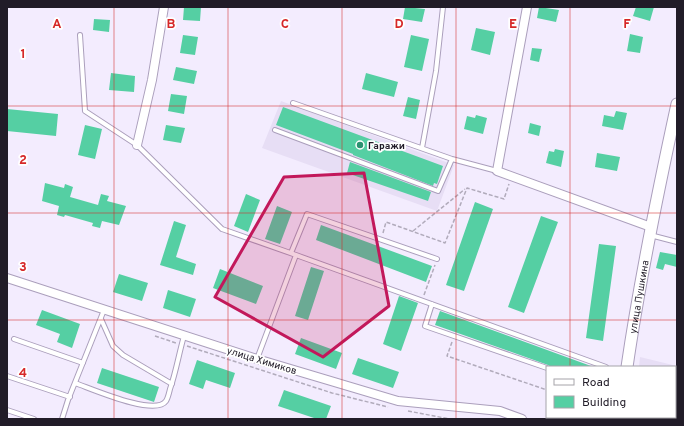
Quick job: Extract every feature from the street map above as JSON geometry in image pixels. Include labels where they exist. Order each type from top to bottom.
[{"type":"street","points":[[137,145],[152,80],[164,7]]},
{"type":"street","points":[[527,7],[497,172],[650,231]]},
{"type":"street","name":"улица Пушкина","points":[[627,366],[635,311],[650,231],[677,104]]},
{"type":"street","name":"улица Химиков","points":[[7,278],[257,359],[398,401],[500,411],[522,419]]},
{"type":"lane","points":[[422,148],[436,71],[443,7]]},
{"type":"lane","points":[[80,35],[85,111],[137,145],[222,229],[296,254],[603,366]]},
{"type":"lane","points":[[293,103],[452,159],[497,172]]},
{"type":"lane","points":[[275,130],[438,191],[452,159]]},
{"type":"lane","points":[[291,253],[307,214],[437,259]]},
{"type":"lane","points":[[650,231],[677,242]]},
{"type":"lane","points":[[257,359],[296,254]]},
{"type":"lane","points":[[432,304],[425,326],[546,368]]},
{"type":"lane","points":[[62,419],[104,310]]},
{"type":"lane","points":[[101,319],[113,346],[123,355],[172,384]]},
{"type":"lane","points":[[75,383],[138,405],[159,405],[166,401],[172,384],[184,335]]},
{"type":"lane","points":[[14,339],[83,363]]},
{"type":"lane","points":[[7,376],[70,397]]},
{"type":"lane","points":[[7,410],[34,419]]},
{"type":"path","points":[[467,188],[504,199],[512,177]]},
{"type":"path","points":[[380,240],[386,222],[445,243],[467,188]]},
{"type":"path","points":[[413,231],[467,188]]},
{"type":"path","points":[[422,300],[437,259]]},
{"type":"path","points":[[454,336],[446,356],[546,390]]},
{"type":"highlighted area","points":[[364,173],[389,306],[323,357],[215,297],[284,177]]},
{"type":"shaded area","points":[[281,101],[454,165],[437,211],[262,148]]},
{"type":"shaded area","points":[[640,357],[677,366],[677,419],[631,419],[676,418],[676,366],[639,366]]},
{"type":"building","points":[[184,7],[201,7],[200,21],[183,20]]},
{"type":"building","points":[[405,7],[425,9],[422,22],[403,19]]},
{"type":"building","points":[[539,7],[559,10],[556,22],[537,18]]},
{"type":"building","points":[[636,7],[654,7],[650,21],[633,16]]},
{"type":"building","points":[[94,19],[110,20],[109,32],[93,30]]},
{"type":"building","points":[[476,28],[495,32],[490,55],[471,50]]},
{"type":"building","points":[[630,34],[643,37],[640,53],[627,51]]},
{"type":"building","points":[[183,35],[198,37],[195,55],[180,53]]},
{"type":"building","points":[[411,35],[429,39],[422,71],[404,67]]},
{"type":"building","points":[[532,48],[542,49],[539,62],[530,60]]},
{"type":"building","points":[[176,67],[197,71],[194,84],[173,80]]},
{"type":"building","points":[[111,73],[135,76],[134,92],[109,90]]},
{"type":"building","points":[[366,73],[398,82],[394,97],[362,89]]},
{"type":"building","points":[[171,94],[187,96],[184,114],[168,111]]},
{"type":"building","points":[[408,97],[420,100],[416,119],[403,116]]},
{"type":"building","name":"Гаражи","points":[[283,107],[443,166],[437,184],[434,183],[433,186],[276,125]]},
{"type":"building","points":[[7,109],[58,114],[56,136],[7,131]]},
{"type":"building","points":[[616,111],[627,113],[623,130],[602,126],[604,115],[614,117]]},
{"type":"building","points":[[476,115],[487,118],[483,134],[464,129],[467,116],[475,118]]},
{"type":"building","points":[[530,123],[541,126],[539,136],[528,133]]},
{"type":"building","points":[[85,125],[102,129],[95,159],[78,155]]},
{"type":"building","points":[[166,125],[185,128],[181,143],[163,140]]},
{"type":"building","points":[[555,149],[564,151],[561,167],[546,163],[549,151],[554,152]]},
{"type":"building","points":[[597,153],[620,157],[617,171],[595,167]]},
{"type":"building","points":[[350,162],[431,192],[428,201],[347,173]]},
{"type":"building","points":[[45,183],[64,188],[65,184],[73,187],[70,197],[98,205],[101,194],[109,196],[107,201],[126,206],[119,225],[102,221],[100,228],[92,226],[93,223],[65,215],[64,217],[57,215],[59,206],[42,201]]},
{"type":"building","points":[[246,194],[260,200],[248,232],[234,226]]},
{"type":"building","points":[[475,202],[493,209],[464,291],[446,285]]},
{"type":"building","points":[[277,206],[292,212],[280,244],[265,239]]},
{"type":"building","points":[[541,216],[558,222],[524,313],[508,307]]},
{"type":"building","points":[[174,221],[186,225],[176,257],[196,264],[193,275],[160,265]]},
{"type":"building","points":[[321,225],[432,266],[426,282],[316,240]]},
{"type":"building","points":[[599,244],[616,246],[603,341],[586,338]]},
{"type":"building","points":[[660,252],[677,255],[677,267],[665,264],[663,270],[656,268]]},
{"type":"building","points":[[311,267],[324,271],[308,320],[295,316]]},
{"type":"building","points":[[220,269],[263,286],[256,304],[213,288]]},
{"type":"building","points":[[119,274],[148,283],[142,301],[113,292]]},
{"type":"building","points":[[168,290],[196,299],[190,317],[163,308]]},
{"type":"building","points":[[399,296],[418,303],[401,351],[383,344]]},
{"type":"building","points":[[42,310],[80,324],[72,348],[57,342],[60,334],[36,325]]},
{"type":"building","points":[[440,311],[591,366],[550,366],[435,325]]},
{"type":"building","points":[[301,338],[342,353],[336,369],[295,354]]},
{"type":"building","points":[[358,358],[399,372],[393,388],[352,374]]},
{"type":"building","points":[[197,360],[235,373],[230,388],[206,380],[203,389],[189,384]]},
{"type":"building","points":[[102,368],[159,387],[154,402],[97,383]]},
{"type":"building","points":[[284,390],[331,406],[326,419],[317,419],[278,406]]},
{"type":"place","name":"Гаражи","points":[[360,145]]}]
